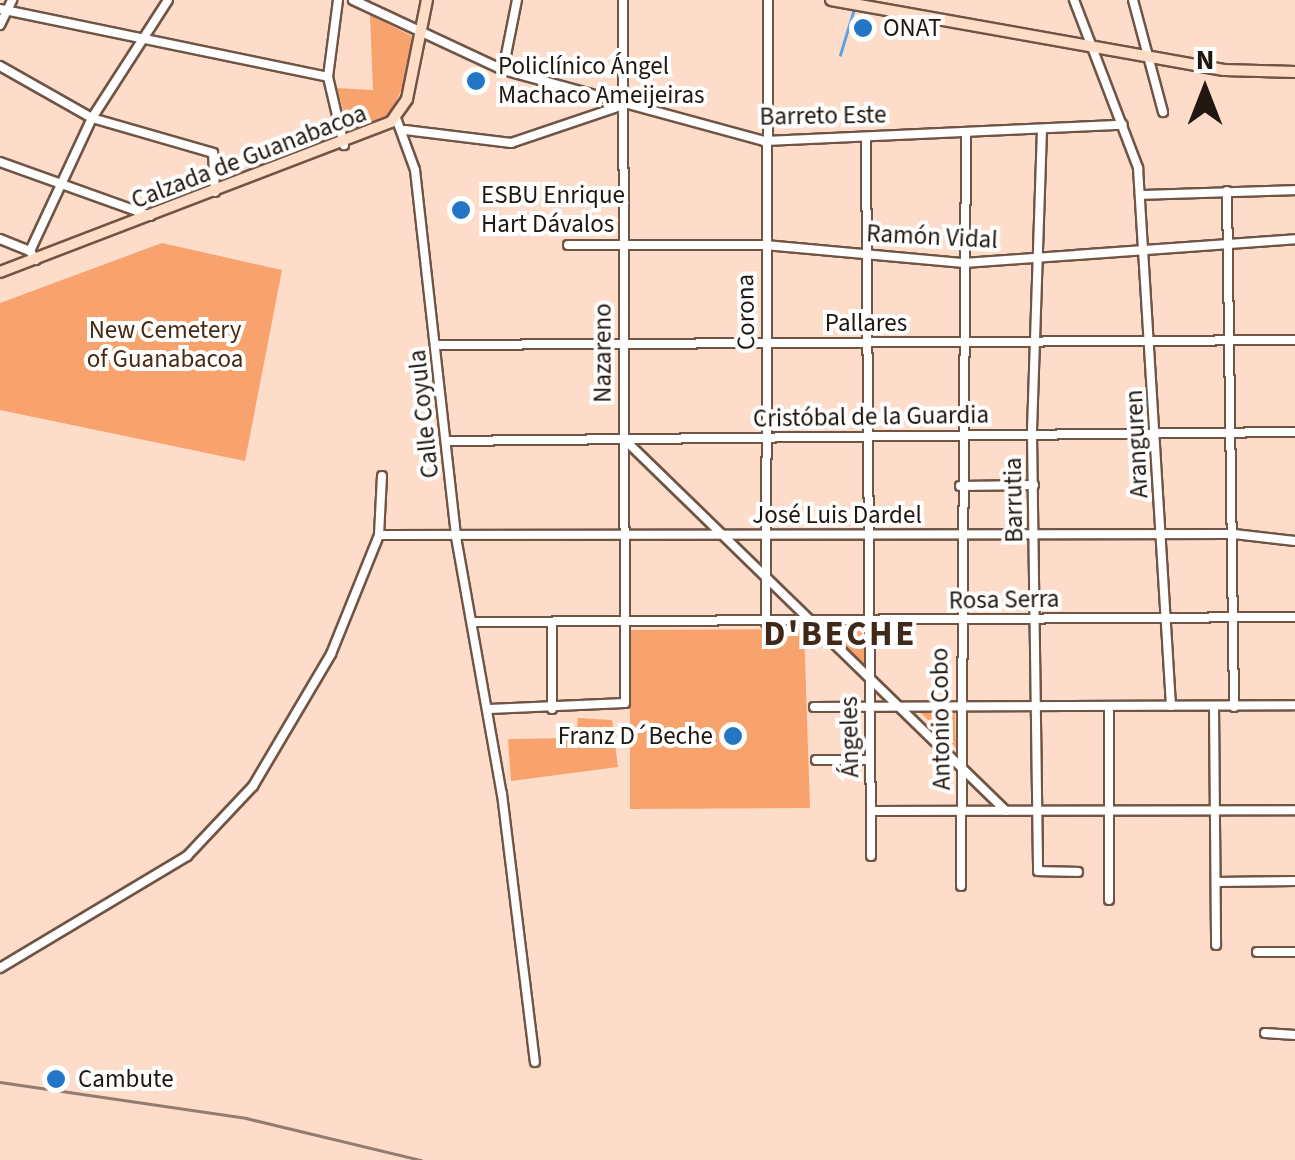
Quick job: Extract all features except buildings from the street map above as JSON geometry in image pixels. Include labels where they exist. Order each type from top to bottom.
[{"type":"main road","name":"Calzada de Guanabacoa","points":[[0,272],[32,255],[152,216],[344,145],[396,118],[407,98],[427,0]]},
{"type":"main road","points":[[832,0],[897,4],[1224,70],[1295,72]]},
{"type":"street","points":[[0,25],[3,10],[12,0]]},
{"type":"street","points":[[0,239],[32,255],[92,118],[168,0]]},
{"type":"street","points":[[338,0],[328,77],[344,145]]},
{"type":"street","name":"Barreto Este","points":[[353,0],[375,5],[421,33],[503,70],[764,141],[1123,126]]},
{"type":"street","points":[[503,70],[517,0]]},
{"type":"street","name":"Nazareno","points":[[552,709],[624,706],[622,0]]},
{"type":"street","name":"Corona","points":[[766,623],[764,141],[768,0]]},
{"type":"street","points":[[1074,0],[1123,126]]},
{"type":"street","points":[[1133,0],[1152,55],[1163,112]]},
{"type":"street","points":[[3,10],[328,77]]},
{"type":"street","points":[[0,66],[92,118],[213,153],[215,193]]},
{"type":"street","points":[[396,118],[406,130],[511,143],[624,104]]},
{"type":"street","name":"Aranguren","points":[[1123,126],[1139,181],[1153,341],[1172,706]]},
{"type":"street","name":"Barrutia","points":[[1042,129],[1032,435],[1038,872],[1078,872]]},
{"type":"street","name":"Calle Coyula","points":[[406,130],[436,345],[456,537],[488,709],[535,1062]]},
{"type":"street","name":"Antonio Cobo","points":[[960,886],[964,766],[961,342],[966,132]]},
{"type":"street","name":"Ángeles","points":[[866,137],[871,856]]},
{"type":"street","points":[[0,162],[152,216]]},
{"type":"street","points":[[1140,195],[1295,190]]},
{"type":"street","points":[[1227,191],[1234,341],[1234,707]]},
{"type":"street","name":"Ramón Vidal","points":[[568,245],[765,245],[964,263],[1295,240]]},
{"type":"street","name":"Pallares","points":[[436,345],[1295,340]]},
{"type":"street","name":"Cristóbal de la Guardia","points":[[447,441],[1295,432]]},
{"type":"street","points":[[624,439],[1006,811]]},
{"type":"street","points":[[0,968],[187,856],[230,813],[273,756],[323,669],[379,535],[382,476]]},
{"type":"street","points":[[960,486],[1034,485]]},
{"type":"street","name":"José Luis Dardel","points":[[379,535],[1234,534],[1295,542]]},
{"type":"street","name":"Rosa Serra","points":[[473,622],[812,623],[1295,616]]},
{"type":"street","points":[[488,709],[552,709],[552,622]]},
{"type":"street","points":[[814,707],[1295,705]]},
{"type":"street","points":[[1109,706],[1109,900]]},
{"type":"street","points":[[1214,707],[1216,945]]},
{"type":"street","points":[[816,760],[870,760]]},
{"type":"street","points":[[871,811],[1295,810]]},
{"type":"street","points":[[1216,882],[1295,880]]},
{"type":"street","points":[[1257,952],[1295,952]]},
{"type":"street","points":[[1265,1033],[1295,1035]]},
{"type":"green space","points":[[370,15],[412,36],[407,78],[390,114],[350,135],[337,88],[373,90]]},
{"type":"green space","name":"New Cemetery of Guanabacoa","points":[[162,243],[282,270],[245,461],[0,410],[0,303]]},
{"type":"green space","points":[[866,624],[867,668],[818,625]]},
{"type":"green space","name":"Franz D´Beche","points":[[804,629],[810,808],[630,809],[630,630]]},
{"type":"green space","points":[[955,710],[956,748],[919,711]]},
{"type":"green space","points":[[578,718],[612,720],[618,767],[511,781],[508,739],[576,738]]},
{"type":"waterway","points":[[840,55],[854,9]]},
{"type":"railway","points":[[0,1082],[246,1118],[421,1160]]},
{"type":"place","name":"ONAT","points":[[863,28]]},
{"type":"place","name":"Policlínico Ángel Machaco Ameijeiras","points":[[476,81]]},
{"type":"place","name":"ESBU Enrique Hart Dávalos","points":[[461,210]]},
{"type":"place","name":"Franz D´Beche","points":[[733,736]]},
{"type":"place","name":"Cambute","points":[[56,1079]]},
{"type":"district","name":"D'BECHE","points":[[840,634]]}]
